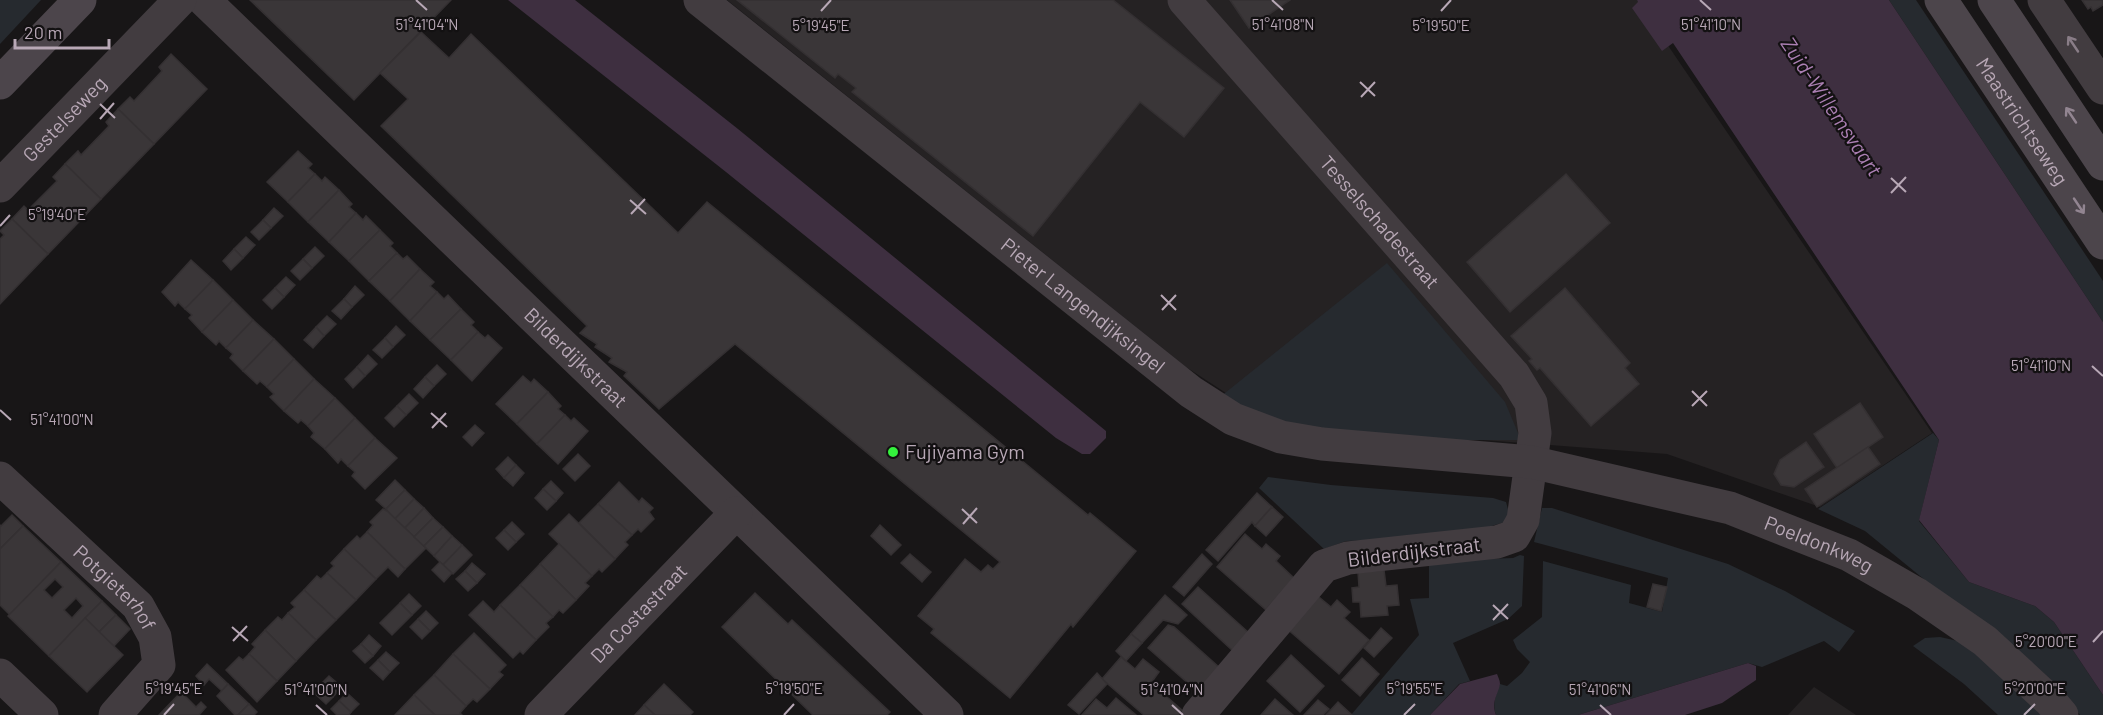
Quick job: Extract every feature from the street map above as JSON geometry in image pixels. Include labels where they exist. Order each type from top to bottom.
[{"type":"main road","points":[[0,83],[80,0]]},
{"type":"main road","name":"Maastrichtseweg","points":[[1941,0],[2103,243]]},
{"type":"main road","points":[[1994,0],[2103,164]]},
{"type":"street","name":"Gestelseweg","points":[[0,186],[180,0]]},
{"type":"street","name":"Bilderdijkstraat","points":[[204,0],[947,715]]},
{"type":"street","name":"Pieter Langendijksingel","points":[[700,0],[1191,392],[1233,419],[1281,436],[1322,444],[1531,462]]},
{"type":"street","name":"Tesselschadestraat","points":[[1184,0],[1514,375],[1532,403],[1535,433],[1531,462]]},
{"type":"street","points":[[2044,0],[2103,88]]},
{"type":"street","name":"Bilderdijkstraat","points":[[1198,715],[1324,567],[1348,558],[1497,542],[1514,536],[1523,520],[1531,462]]},
{"type":"street","name":"Poeldonkweg","points":[[1531,462],[1730,508],[1850,555],[1917,594],[1985,641],[2062,715]]},
{"type":"street","name":"Potgieterhof","points":[[0,478],[138,606],[155,637],[159,665],[115,715]]},
{"type":"street","name":"Da Costastraat","points":[[541,715],[736,513]]},
{"type":"street","points":[[0,675],[42,715]]},
{"type":"shaded area","points":[[0,0],[41,0],[0,44]]},
{"type":"shaded area","points":[[727,0],[1637,0],[1932,433],[1820,507],[1667,454],[1326,428],[1246,406],[1186,367]]},
{"type":"shaded area","points":[[1889,0],[1916,0],[2103,281],[2103,322]]},
{"type":"shaded area","points":[[1387,263],[1505,402],[1521,440],[1438,440],[1319,429],[1254,418],[1215,401]]},
{"type":"shaded area","points":[[1933,433],[1939,440],[1919,521],[1969,582],[2035,606],[2054,622],[2103,695],[2103,715],[2080,715],[2063,693],[1865,531],[1818,509]]},
{"type":"shaded area","points":[[1268,477],[1331,485],[1493,498],[1506,502],[1509,513],[1505,522],[1452,538],[1346,541],[1324,549],[1259,488]]},
{"type":"shaded area","points":[[1542,508],[1552,508],[1728,564],[1785,591],[1855,631],[1839,652],[1824,641],[1762,667],[1748,663],[1578,715],[1496,715],[1494,703],[1500,684],[1507,686],[1522,673],[1530,662],[1517,649],[1513,640],[1542,617],[1543,561],[1631,585],[1629,603],[1662,612],[1668,578],[1534,542]]},
{"type":"shaded area","points":[[1524,556],[1522,606],[1508,619],[1453,643],[1470,681],[1459,684],[1430,715],[1351,715],[1419,635],[1410,599],[1429,598],[1429,561],[1513,558]]},
{"type":"shaded area","points":[[1940,637],[1958,641],[1974,651],[2041,715],[1998,715],[1964,684],[1913,646],[1925,638]]},
{"type":"shaded area","points":[[1814,687],[1856,715],[1788,715]]},
{"type":"water","points":[[508,0],[575,0],[738,129],[1106,431],[1106,438],[1090,454],[1082,454],[1056,438]]},
{"type":"water","name":"Zuid-Willemsvaart","points":[[1637,0],[1889,0],[2103,322],[2103,695],[2054,622],[2035,606],[1969,582],[1919,520],[1939,440],[1673,43],[1662,51],[1632,8],[1638,2]]},
{"type":"water","points":[[1748,663],[1756,666],[1756,680],[1722,703],[1685,715],[1578,715]]},
{"type":"water","points":[[1497,674],[1500,684],[1495,702],[1496,715],[1430,715],[1460,684]]},
{"type":"building","points":[[250,0],[451,0],[354,100]]},
{"type":"building","points":[[737,0],[1113,0],[1224,88],[1184,137],[1140,102],[1033,236],[852,92],[856,88],[838,74],[835,78]]},
{"type":"building","points":[[1230,0],[1290,0],[1249,28]]},
{"type":"building","points":[[2082,0],[2103,0],[2103,5],[2093,11],[2091,7],[2088,9]]},
{"type":"building","points":[[421,32],[449,58],[471,34],[678,233],[707,202],[1088,515],[1090,513],[1136,551],[1073,627],[1071,624],[1010,698],[931,633],[934,629],[918,616],[965,559],[981,572],[988,565],[993,569],[1000,562],[735,344],[659,409],[624,376],[627,372],[609,362],[612,358],[580,333],[587,326],[381,126],[408,99],[380,73]]},
{"type":"building","points":[[171,54],[207,89],[154,144],[118,109],[130,97],[134,101],[162,71],[159,67]]},
{"type":"building","points":[[118,109],[154,144],[101,199],[65,164],[78,151],[81,155],[109,126],[106,122]]},
{"type":"building","points":[[298,151],[312,164],[308,168],[315,174],[288,202],[267,182]]},
{"type":"building","points":[[65,164],[101,199],[48,254],[12,219],[24,206],[28,210],[57,181],[53,177]]},
{"type":"building","points":[[315,174],[322,181],[325,177],[339,190],[308,222],[288,202]]},
{"type":"building","points":[[1566,174],[1610,223],[1510,312],[1467,262]]},
{"type":"building","points":[[339,190],[352,204],[349,207],[356,213],[329,242],[308,222]]},
{"type":"building","points":[[274,208],[283,216],[271,228],[263,220]]},
{"type":"building","points":[[356,213],[363,220],[366,216],[380,230],[349,261],[329,242]]},
{"type":"building","points":[[12,219],[48,254],[0,304],[0,239],[4,235],[0,231]]},
{"type":"building","points":[[263,220],[271,228],[259,240],[251,232]]},
{"type":"building","points":[[380,230],[393,243],[390,246],[397,253],[369,281],[349,261]]},
{"type":"building","points":[[246,237],[255,245],[243,258],[234,249]]},
{"type":"building","points":[[315,247],[324,256],[312,268],[303,259]]},
{"type":"building","points":[[234,249],[243,258],[231,270],[223,261]]},
{"type":"building","points":[[397,253],[403,259],[407,256],[420,269],[390,301],[369,281]]},
{"type":"building","points":[[303,259],[312,268],[300,280],[291,271]]},
{"type":"building","points":[[191,260],[213,280],[185,309],[178,302],[175,306],[162,292]]},
{"type":"building","points":[[420,269],[434,282],[430,286],[437,292],[410,321],[390,301]]},
{"type":"building","points":[[286,277],[295,285],[284,297],[275,288]]},
{"type":"building","points":[[213,280],[233,300],[202,332],[189,318],[192,315],[185,309]]},
{"type":"building","points":[[355,286],[364,295],[352,307],[344,299]]},
{"type":"building","points":[[275,288],[284,297],[272,309],[263,300]]},
{"type":"building","points":[[1565,288],[1630,363],[1625,368],[1639,384],[1591,426],[1540,368],[1537,370],[1529,361],[1532,359],[1511,336]]},
{"type":"building","points":[[437,292],[444,299],[448,295],[461,309],[430,340],[410,321]]},
{"type":"building","points":[[344,299],[352,307],[341,319],[332,311]]},
{"type":"building","points":[[233,300],[253,320],[226,348],[219,341],[216,345],[202,332]]},
{"type":"building","points":[[461,309],[474,322],[471,325],[478,332],[451,360],[430,340]]},
{"type":"building","points":[[327,316],[336,324],[324,336],[316,327]]},
{"type":"building","points":[[253,320],[274,339],[243,371],[230,358],[233,354],[226,348]]},
{"type":"building","points":[[396,326],[405,335],[393,347],[385,338]]},
{"type":"building","points":[[316,327],[324,336],[313,348],[304,340]]},
{"type":"building","points":[[478,332],[485,338],[488,335],[502,348],[472,381],[451,360]]},
{"type":"building","points":[[385,338],[393,347],[382,358],[373,350]]},
{"type":"building","points":[[274,339],[294,359],[267,387],[260,381],[257,384],[243,371]]},
{"type":"building","points":[[368,355],[377,364],[365,376],[357,367]]},
{"type":"building","points":[[294,359],[314,379],[284,411],[270,397],[274,394],[267,387]]},
{"type":"building","points":[[437,365],[446,374],[434,386],[425,377]]},
{"type":"building","points":[[357,367],[365,376],[353,388],[345,379]]},
{"type":"building","points":[[523,376],[531,383],[534,379],[548,392],[517,424],[496,404]]},
{"type":"building","points":[[425,377],[434,386],[423,398],[414,389]]},
{"type":"building","points":[[314,379],[335,398],[308,426],[301,420],[298,423],[284,411]]},
{"type":"building","points":[[548,392],[561,406],[558,409],[565,415],[537,444],[517,424]]},
{"type":"building","points":[[409,394],[418,403],[406,415],[397,406]]},
{"type":"building","points":[[335,398],[355,418],[325,449],[311,437],[314,433],[308,426]]},
{"type":"building","points":[[1860,403],[1883,437],[1837,468],[1814,434]]},
{"type":"building","points":[[397,406],[406,415],[394,427],[385,418]]},
{"type":"building","points":[[565,415],[571,421],[574,418],[588,431],[558,464],[537,444]]},
{"type":"building","points":[[355,418],[375,438],[348,466],[341,459],[338,463],[325,449]]},
{"type":"building","points":[[475,425],[484,433],[472,446],[463,437]]},
{"type":"building","points":[[375,438],[397,458],[365,489],[352,476],[355,472],[348,466]]},
{"type":"building","points":[[1806,442],[1824,467],[1794,487],[1781,485],[1774,474],[1780,460]]},
{"type":"building","points":[[1868,447],[1880,464],[1817,507],[1805,489]]},
{"type":"building","points":[[578,454],[590,466],[575,481],[563,469]]},
{"type":"building","points":[[508,457],[516,465],[504,478],[496,469]]},
{"type":"building","points":[[516,465],[524,473],[513,486],[504,478]]},
{"type":"building","points":[[395,480],[405,490],[386,509],[376,500]]},
{"type":"building","points":[[551,481],[563,493],[556,501],[543,489]]},
{"type":"building","points":[[619,482],[639,502],[642,498],[653,508],[649,512],[654,519],[641,532],[638,529],[632,535],[598,504]]},
{"type":"building","points":[[543,489],[556,501],[547,510],[535,498]]},
{"type":"building","points":[[405,490],[414,499],[395,519],[386,509]]},
{"type":"building","points":[[1257,493],[1272,507],[1255,526],[1252,522],[1218,561],[1206,550]]},
{"type":"building","points":[[414,499],[424,508],[405,528],[395,519]]},
{"type":"building","points":[[598,504],[632,535],[625,542],[628,545],[615,559],[579,523]]},
{"type":"building","points":[[1272,507],[1283,517],[1266,536],[1255,526]]},
{"type":"building","points":[[424,508],[433,518],[414,537],[405,528]]},
{"type":"building","points":[[383,509],[426,548],[405,569],[367,532],[373,525],[370,522]]},
{"type":"building","points":[[569,514],[615,559],[602,572],[599,569],[592,576],[549,534]]},
{"type":"building","points":[[12,515],[23,526],[0,549],[0,525]]},
{"type":"building","points":[[433,518],[443,527],[424,546],[414,537]]},
{"type":"building","points":[[512,522],[524,534],[516,542],[504,530]]},
{"type":"building","points":[[880,525],[901,545],[891,555],[871,536]]},
{"type":"building","points":[[23,526],[61,562],[10,615],[0,605],[0,549]]},
{"type":"building","points":[[443,527],[452,536],[434,556],[424,546]]},
{"type":"building","points":[[504,530],[516,542],[508,550],[496,538]]},
{"type":"building","points":[[367,532],[405,569],[398,577],[388,567],[376,579],[344,549],[357,536],[360,539]]},
{"type":"building","points":[[1245,534],[1262,549],[1266,544],[1280,556],[1276,561],[1294,578],[1266,610],[1217,567]]},
{"type":"building","points":[[452,536],[462,545],[443,565],[434,556]]},
{"type":"building","points":[[559,544],[592,576],[585,583],[589,586],[576,600],[540,564]]},
{"type":"building","points":[[462,545],[472,555],[453,574],[443,565]]},
{"type":"building","points":[[344,549],[376,579],[356,600],[327,573],[334,566],[331,563]]},
{"type":"building","points":[[910,554],[931,572],[922,582],[901,563]]},
{"type":"building","points":[[1202,554],[1212,564],[1184,596],[1173,587]]},
{"type":"building","points":[[61,562],[102,601],[49,656],[8,616]],"holes":[[[55,579],[63,587],[52,598],[44,590]],[[76,598],[83,606],[72,618],[64,610]]]},
{"type":"building","points":[[440,562],[452,573],[444,582],[432,570]]},
{"type":"building","points":[[472,563],[485,574],[477,583],[465,571]]},
{"type":"building","points":[[540,564],[576,600],[563,613],[559,610],[553,617],[520,585]]},
{"type":"building","points":[[1384,570],[1386,586],[1397,585],[1399,605],[1387,606],[1388,615],[1361,617],[1360,602],[1353,602],[1352,588],[1359,587],[1358,572]]},
{"type":"building","points":[[465,571],[477,583],[468,591],[456,579]]},
{"type":"building","points":[[327,573],[356,600],[336,620],[304,590],[317,576],[321,579]]},
{"type":"building","points":[[1653,584],[1667,587],[1661,611],[1647,607]]},
{"type":"building","points":[[520,585],[553,617],[546,623],[549,627],[536,640],[500,605]]},
{"type":"building","points":[[1198,587],[1249,633],[1233,651],[1182,604]]},
{"type":"building","points":[[304,590],[336,620],[316,640],[288,613],[295,607],[291,603]]},
{"type":"building","points":[[755,593],[788,624],[792,620],[890,712],[887,715],[813,715],[722,627]]},
{"type":"building","points":[[1314,593],[1331,607],[1337,600],[1350,612],[1344,618],[1369,640],[1339,674],[1285,627]]},
{"type":"building","points":[[409,594],[421,606],[412,615],[400,603]]},
{"type":"building","points":[[1165,595],[1187,615],[1178,624],[1163,620],[1142,643],[1131,634]]},
{"type":"building","points":[[102,601],[116,615],[99,632],[85,618]]},
{"type":"building","points":[[483,601],[494,612],[500,605],[536,640],[523,654],[520,651],[513,658],[469,615]]},
{"type":"building","points":[[400,603],[412,615],[392,635],[380,623]]},
{"type":"building","points":[[426,611],[438,623],[430,631],[418,619]]},
{"type":"building","points":[[288,613],[316,640],[296,661],[265,630],[278,617],[282,620]]},
{"type":"building","points":[[116,615],[130,629],[114,646],[99,632]]},
{"type":"building","points":[[85,618],[123,655],[87,692],[49,656]]},
{"type":"building","points":[[418,619],[430,631],[422,639],[410,627]]},
{"type":"building","points":[[1168,625],[1174,627],[1220,668],[1198,692],[1148,648]]},
{"type":"building","points":[[1381,628],[1392,638],[1374,657],[1364,648]]},
{"type":"building","points":[[265,630],[296,661],[277,681],[249,654],[255,647],[252,644]]},
{"type":"building","points":[[474,633],[506,665],[499,672],[503,675],[490,689],[453,654]]},
{"type":"building","points":[[1131,634],[1142,643],[1126,661],[1116,651]]},
{"type":"building","points":[[369,635],[381,646],[373,656],[361,644]]},
{"type":"building","points":[[361,644],[373,656],[365,663],[353,651]]},
{"type":"building","points":[[386,652],[399,663],[390,672],[378,660]]},
{"type":"building","points":[[249,654],[277,681],[257,702],[226,670],[239,657],[243,660]]},
{"type":"building","points":[[453,654],[490,689],[477,702],[473,699],[466,706],[434,675]]},
{"type":"building","points":[[1291,655],[1324,686],[1300,712],[1267,681]]},
{"type":"building","points":[[1121,657],[1135,669],[1143,659],[1159,672],[1151,683],[1182,710],[1178,715],[1144,715],[1102,679]]},
{"type":"building","points":[[1362,658],[1379,674],[1360,696],[1342,680]]},
{"type":"building","points":[[378,660],[390,672],[383,680],[370,668]]},
{"type":"building","points":[[207,664],[228,684],[222,691],[209,679],[204,685],[196,676]]},
{"type":"building","points":[[1097,673],[1107,684],[1079,714],[1068,705]]},
{"type":"building","points":[[434,675],[466,706],[460,713],[462,715],[435,715],[414,695]]},
{"type":"building","points":[[329,676],[342,687],[333,697],[321,684]]},
{"type":"building","points":[[228,684],[249,704],[238,715],[235,715],[217,696]]},
{"type":"building","points":[[321,684],[333,697],[326,704],[313,692]]},
{"type":"building","points":[[664,684],[693,712],[690,715],[655,715],[644,705]]},
{"type":"building","points":[[181,692],[196,707],[201,702],[206,707],[199,715],[159,715]]},
{"type":"building","points":[[347,693],[359,704],[351,712],[339,701]]},
{"type":"building","points":[[414,695],[435,715],[395,715]]},
{"type":"building","points":[[1116,698],[1136,715],[1082,715],[1096,699],[1107,708]]},
{"type":"building","points":[[1275,699],[1293,715],[1261,715]]},
{"type":"building","points":[[1318,700],[1329,709],[1323,715],[1304,715]]},
{"type":"building","points":[[339,701],[351,712],[349,715],[337,715],[331,709]]},
{"type":"building","points":[[1338,702],[1352,715],[1326,715]]},
{"type":"building","points":[[249,704],[257,712],[254,715],[238,715]]},
{"type":"building","points":[[644,705],[655,715],[635,715]]},
{"type":"place","name":"Fujiyama Gym","points":[[893,452]]}]
